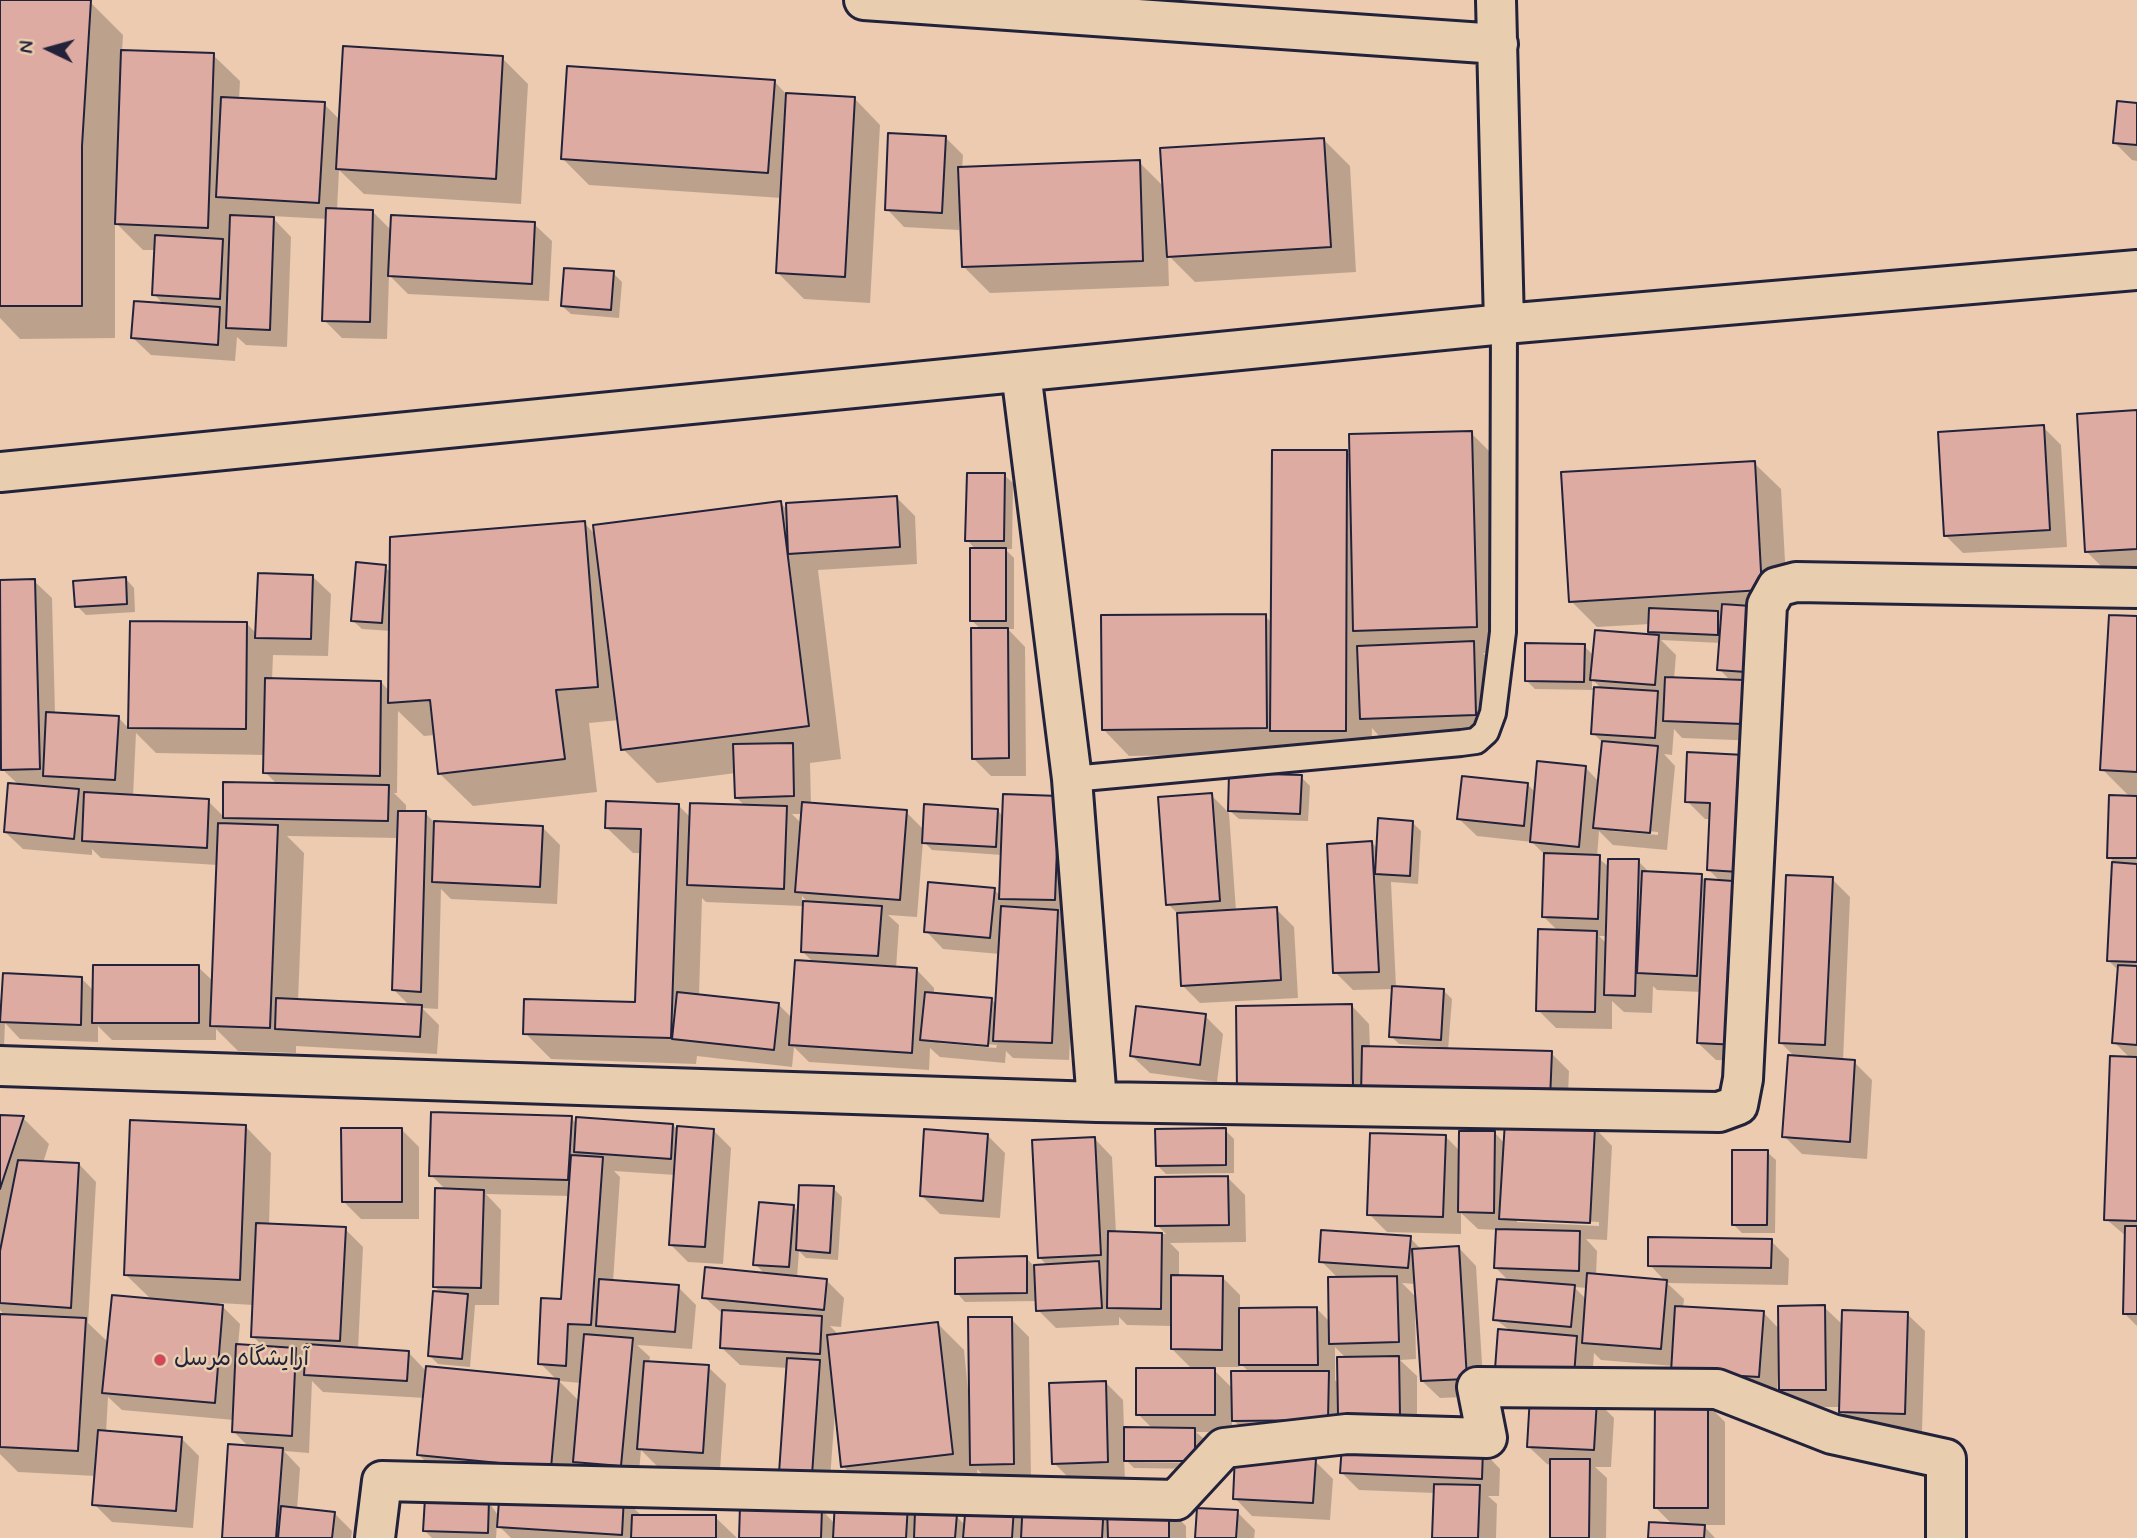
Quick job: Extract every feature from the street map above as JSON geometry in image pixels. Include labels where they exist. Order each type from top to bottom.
[{"type":"street","points":[[864,0],[1498,44]]},
{"type":"street","points":[[1496,0],[1504,324]]},
{"type":"street","points":[[0,472],[1504,324],[2137,270]]},
{"type":"street","points":[[1021,372],[1072,779],[1097,1102]]},
{"type":"street","points":[[0,1066],[1097,1102],[1719,1112],[1738,1105],[1743,1079],[1767,606],[1777,587],[1796,582],[2137,588]]},
{"type":"street","points":[[375,1538],[383,1481],[1176,1500],[1224,1448],[1348,1434],[1487,1438],[1477,1387],[1717,1389],[1832,1434],[1946,1459],[1946,1538]]},
{"type":"lane","points":[[1072,779],[1461,743],[1476,741],[1486,732],[1493,713],[1503,632],[1504,324]]},
{"type":"building","points":[[0,0],[91,0],[82,146],[82,306],[0,306]]},
{"type":"building","points":[[343,46],[503,56],[496,179],[336,169]]},
{"type":"building","points":[[121,50],[214,53],[208,228],[115,224]]},
{"type":"building","points":[[567,66],[775,80],[768,173],[561,159]]},
{"type":"building","points":[[786,93],[855,97],[845,277],[776,273]]},
{"type":"building","points":[[221,97],[325,102],[319,203],[216,197]]},
{"type":"building","points":[[2117,101],[2137,103],[2137,145],[2113,143]]},
{"type":"building","points":[[888,133],[946,136],[942,213],[885,210]]},
{"type":"building","points":[[1324,138],[1331,247],[1167,257],[1160,148]]},
{"type":"building","points":[[1140,160],[1143,261],[962,267],[958,167]]},
{"type":"building","points":[[326,208],[373,210],[370,322],[322,321]]},
{"type":"building","points":[[230,215],[274,217],[270,330],[226,328]]},
{"type":"building","points":[[391,215],[535,222],[532,284],[388,276]]},
{"type":"building","points":[[155,235],[223,239],[220,299],[152,295]]},
{"type":"building","points":[[564,268],[614,271],[611,310],[561,306]]},
{"type":"building","points":[[134,301],[220,307],[218,345],[131,338]]},
{"type":"building","points":[[2137,410],[2137,549],[2085,552],[2077,414]]},
{"type":"building","points":[[2044,425],[2050,530],[1944,536],[1938,432]]},
{"type":"building","points":[[1472,431],[1477,627],[1353,631],[1349,434]]},
{"type":"building","points":[[1272,450],[1347,450],[1346,731],[1270,731]]},
{"type":"building","points":[[1755,461],[1762,590],[1569,602],[1561,472]]},
{"type":"building","points":[[967,473],[1005,473],[1004,541],[965,541]]},
{"type":"building","points":[[897,496],[900,547],[788,554],[786,503]]},
{"type":"building","points":[[781,501],[809,726],[621,750],[593,525]]},
{"type":"building","points":[[585,521],[598,687],[556,690],[565,759],[438,774],[430,700],[388,703],[390,537]]},
{"type":"building","points":[[970,548],[1006,548],[1006,621],[970,621]]},
{"type":"building","points":[[356,562],[386,565],[382,623],[351,621]]},
{"type":"building","points":[[258,573],[313,575],[311,639],[255,638]]},
{"type":"building","points":[[126,577],[127,604],[75,607],[73,581]]},
{"type":"building","points":[[35,579],[40,769],[1,770],[0,580]]},
{"type":"building","points":[[1722,604],[1751,606],[1746,672],[1717,670]]},
{"type":"building","points":[[1649,608],[1718,611],[1718,635],[1648,632]]},
{"type":"building","points":[[1266,614],[1267,728],[1102,730],[1101,615]]},
{"type":"building","points":[[2109,615],[2137,616],[2137,772],[2100,770]]},
{"type":"building","points":[[130,621],[247,622],[246,729],[128,728]]},
{"type":"building","points":[[971,628],[1008,628],[1009,758],[972,759]]},
{"type":"building","points":[[1595,630],[1659,635],[1655,685],[1590,680]]},
{"type":"building","points":[[1474,641],[1476,715],[1360,719],[1357,646]]},
{"type":"building","points":[[1525,643],[1585,644],[1584,682],[1525,681]]},
{"type":"building","points":[[1665,677],[1745,680],[1743,724],[1663,721]]},
{"type":"building","points":[[265,678],[381,681],[380,776],[263,773]]},
{"type":"building","points":[[1594,687],[1658,691],[1655,738],[1591,734]]},
{"type":"building","points":[[46,712],[119,716],[115,780],[43,776]]},
{"type":"building","points":[[1602,741],[1658,746],[1650,833],[1593,828]]},
{"type":"building","points":[[793,743],[794,796],[735,798],[733,744]]},
{"type":"building","points":[[1687,752],[1745,755],[1739,872],[1707,870],[1710,803],[1685,802]]},
{"type":"building","points":[[1537,761],[1586,766],[1579,847],[1530,842]]},
{"type":"building","points":[[1229,773],[1302,775],[1300,814],[1228,811]]},
{"type":"building","points":[[1462,776],[1528,783],[1524,826],[1457,819]]},
{"type":"building","points":[[223,782],[389,785],[388,821],[223,818]]},
{"type":"building","points":[[8,783],[79,789],[74,839],[4,832]]},
{"type":"building","points":[[84,792],[209,799],[207,848],[82,841]]},
{"type":"building","points":[[1212,793],[1220,901],[1166,905],[1158,797]]},
{"type":"building","points":[[1003,794],[1059,796],[1055,900],[999,899]]},
{"type":"building","points":[[2109,795],[2137,796],[2137,858],[2107,858]]},
{"type":"building","points":[[606,801],[679,804],[671,1038],[523,1034],[524,999],[635,1002],[641,829],[605,828]]},
{"type":"building","points":[[802,802],[907,810],[900,900],[795,892]]},
{"type":"building","points":[[690,803],[787,806],[784,889],[687,885]]},
{"type":"building","points":[[924,804],[998,809],[996,847],[922,843]]},
{"type":"building","points":[[398,811],[426,811],[421,992],[392,990]]},
{"type":"building","points":[[1378,818],[1413,821],[1410,876],[1375,874]]},
{"type":"building","points":[[434,821],[543,826],[540,887],[432,882]]},
{"type":"building","points":[[218,823],[278,825],[270,1028],[210,1026]]},
{"type":"building","points":[[1372,841],[1379,972],[1333,973],[1327,844]]},
{"type":"building","points":[[1544,853],[1600,855],[1598,919],[1542,917]]},
{"type":"building","points":[[1608,859],[1639,859],[1635,996],[1604,995]]},
{"type":"building","points":[[2112,862],[2137,864],[2137,962],[2107,961]]},
{"type":"building","points":[[1642,871],[1702,874],[1697,976],[1637,973]]},
{"type":"building","points":[[1786,875],[1833,877],[1825,1045],[1779,1043]]},
{"type":"building","points":[[1705,879],[1747,882],[1738,1045],[1697,1043]]},
{"type":"building","points":[[928,882],[995,888],[990,938],[924,932]]},
{"type":"building","points":[[803,901],[882,906],[878,956],[801,952]]},
{"type":"building","points":[[1001,906],[1058,910],[1052,1043],[993,1041]]},
{"type":"building","points":[[1277,907],[1281,980],[1181,986],[1177,913]]},
{"type":"building","points":[[1538,929],[1597,931],[1595,1012],[1536,1011]]},
{"type":"building","points":[[795,960],[917,968],[912,1053],[789,1045]]},
{"type":"building","points":[[93,965],[199,965],[199,1023],[92,1023]]},
{"type":"building","points":[[2118,965],[2137,966],[2137,1045],[2112,1043]]},
{"type":"building","points":[[3,973],[82,977],[81,1025],[0,1022]]},
{"type":"building","points":[[1392,986],[1444,989],[1441,1040],[1389,1037]]},
{"type":"building","points":[[677,992],[779,1003],[774,1050],[672,1039]]},
{"type":"building","points":[[925,992],[992,998],[988,1046],[920,1040]]},
{"type":"building","points":[[276,998],[422,1005],[420,1037],[275,1029]]},
{"type":"building","points":[[1352,1004],[1353,1088],[1237,1090],[1236,1006]]},
{"type":"building","points":[[1136,1006],[1206,1014],[1200,1065],[1130,1056]]},
{"type":"building","points":[[1362,1046],[1552,1051],[1550,1100],[1361,1095]]},
{"type":"building","points":[[1788,1055],[1855,1060],[1850,1142],[1782,1137]]},
{"type":"building","points":[[2110,1056],[2137,1057],[2137,1221],[2104,1220]]},
{"type":"building","points":[[431,1112],[572,1116],[568,1180],[429,1176]]},
{"type":"building","points":[[0,1115],[24,1116],[0,1189]]},
{"type":"building","points":[[576,1117],[673,1124],[671,1159],[574,1152]]},
{"type":"building","points":[[130,1120],[246,1125],[240,1280],[124,1275]]},
{"type":"building","points":[[1505,1121],[1595,1127],[1590,1223],[1499,1219]]},
{"type":"building","points":[[677,1126],[714,1129],[705,1247],[669,1245]]},
{"type":"building","points":[[341,1128],[402,1128],[402,1202],[342,1202]]},
{"type":"building","points":[[1226,1128],[1226,1165],[1156,1166],[1155,1129]]},
{"type":"building","points":[[924,1129],[988,1134],[983,1201],[920,1196]]},
{"type":"building","points":[[1459,1131],[1495,1131],[1494,1213],[1458,1212]]},
{"type":"building","points":[[1370,1133],[1446,1135],[1443,1217],[1367,1215]]},
{"type":"building","points":[[1095,1137],[1101,1255],[1038,1258],[1032,1140]]},
{"type":"building","points":[[1732,1150],[1768,1150],[1767,1225],[1732,1225]]},
{"type":"building","points":[[571,1155],[603,1157],[591,1325],[568,1324],[566,1366],[538,1364],[541,1298],[561,1299]]},
{"type":"building","points":[[18,1160],[79,1163],[71,1308],[0,1303],[0,1251]]},
{"type":"building","points":[[1228,1176],[1229,1225],[1155,1226],[1155,1177]]},
{"type":"building","points":[[799,1185],[834,1186],[830,1253],[796,1250]]},
{"type":"building","points":[[435,1188],[484,1190],[481,1288],[433,1287]]},
{"type":"building","points":[[759,1202],[794,1205],[789,1267],[753,1265]]},
{"type":"building","points":[[256,1223],[346,1227],[340,1341],[251,1337]]},
{"type":"building","points":[[2125,1226],[2137,1226],[2137,1314],[2123,1314]]},
{"type":"building","points":[[1496,1229],[1580,1231],[1579,1271],[1494,1268]]},
{"type":"building","points":[[1321,1230],[1411,1236],[1408,1268],[1319,1262]]},
{"type":"building","points":[[1108,1231],[1162,1233],[1161,1309],[1107,1308]]},
{"type":"building","points":[[1648,1237],[1772,1239],[1771,1268],[1648,1266]]},
{"type":"building","points":[[1459,1246],[1467,1379],[1421,1381],[1412,1249]]},
{"type":"building","points":[[1027,1256],[1027,1293],[955,1294],[955,1258]]},
{"type":"building","points":[[1099,1261],[1102,1308],[1036,1311],[1034,1265]]},
{"type":"building","points":[[705,1267],[827,1279],[824,1310],[702,1298]]},
{"type":"building","points":[[1587,1273],[1667,1280],[1661,1349],[1582,1343]]},
{"type":"building","points":[[1171,1275],[1223,1276],[1222,1350],[1171,1349]]},
{"type":"building","points":[[1397,1276],[1399,1342],[1329,1344],[1328,1277]]},
{"type":"building","points":[[599,1279],[679,1285],[675,1332],[596,1326]]},
{"type":"building","points":[[1497,1279],[1575,1285],[1571,1327],[1493,1320]]},
{"type":"building","points":[[433,1291],[468,1294],[462,1359],[428,1356]]},
{"type":"building","points":[[112,1295],[223,1305],[215,1403],[102,1393]]},
{"type":"building","points":[[1825,1305],[1826,1390],[1779,1390],[1778,1306]]},
{"type":"building","points":[[1675,1306],[1764,1311],[1759,1377],[1671,1372]]},
{"type":"building","points":[[1317,1307],[1318,1365],[1239,1365],[1239,1308]]},
{"type":"building","points":[[722,1310],[822,1316],[820,1354],[720,1348]]},
{"type":"building","points":[[1842,1310],[1908,1312],[1905,1414],[1839,1412]]},
{"type":"building","points":[[0,1314],[86,1318],[78,1451],[0,1447]]},
{"type":"building","points":[[968,1317],[1012,1317],[1014,1464],[970,1465]]},
{"type":"building","points":[[938,1322],[953,1454],[841,1467],[827,1335]]},
{"type":"building","points":[[1498,1329],[1577,1336],[1574,1376],[1495,1369]]},
{"type":"building","points":[[584,1334],[633,1338],[621,1466],[573,1462]]},
{"type":"building","points":[[236,1344],[296,1348],[292,1436],[232,1432]]},
{"type":"building","points":[[306,1344],[409,1351],[407,1381],[304,1375]]},
{"type":"building","points":[[1399,1356],[1400,1415],[1338,1415],[1337,1357]]},
{"type":"building","points":[[787,1358],[820,1360],[812,1475],[779,1473]]},
{"type":"building","points":[[644,1361],[709,1365],[703,1453],[637,1449]]},
{"type":"building","points":[[426,1366],[559,1379],[551,1468],[417,1455]]},
{"type":"building","points":[[1136,1368],[1215,1368],[1215,1415],[1136,1415]]},
{"type":"building","points":[[1231,1371],[1329,1371],[1328,1420],[1232,1421]]},
{"type":"building","points":[[1106,1381],[1108,1462],[1052,1464],[1049,1383]]},
{"type":"building","points":[[1530,1396],[1597,1399],[1594,1450],[1527,1447]]},
{"type":"building","points":[[1655,1402],[1708,1402],[1708,1508],[1654,1508]]},
{"type":"building","points":[[1124,1427],[1195,1428],[1195,1461],[1124,1461]]},
{"type":"building","points":[[98,1430],[182,1437],[176,1511],[92,1505]]},
{"type":"building","points":[[228,1444],[283,1448],[276,1538],[222,1538]]},
{"type":"building","points":[[1342,1444],[1483,1449],[1482,1479],[1340,1473]]},
{"type":"building","points":[[1235,1455],[1316,1459],[1313,1503],[1233,1499]]},
{"type":"building","points":[[1550,1459],[1590,1459],[1589,1538],[1550,1538]]},
{"type":"building","points":[[1434,1484],[1480,1485],[1478,1538],[1432,1538]]},
{"type":"building","points":[[500,1488],[624,1496],[622,1535],[497,1527]]},
{"type":"building","points":[[425,1498],[489,1499],[488,1533],[423,1531]]},
{"type":"building","points":[[1023,1499],[1104,1502],[1102,1538],[1021,1538]]},
{"type":"building","points":[[835,1501],[908,1504],[906,1538],[833,1538]]},
{"type":"building","points":[[966,1503],[1014,1507],[1012,1538],[963,1538]]},
{"type":"building","points":[[281,1506],[335,1512],[332,1538],[278,1538]]},
{"type":"building","points":[[740,1506],[822,1508],[821,1538],[739,1538]]},
{"type":"building","points":[[1169,1506],[1169,1538],[1108,1538],[1107,1507]]},
{"type":"building","points":[[1197,1508],[1238,1510],[1236,1538],[1195,1538]]},
{"type":"building","points":[[915,1511],[957,1514],[955,1538],[914,1538]]},
{"type":"building","points":[[632,1515],[716,1515],[716,1538],[631,1538]]},
{"type":"building","points":[[1649,1522],[1705,1525],[1704,1538],[1648,1538]]},
{"type":"place","name":"آرایشگاه مرسل","points":[[160,1360]]}]
